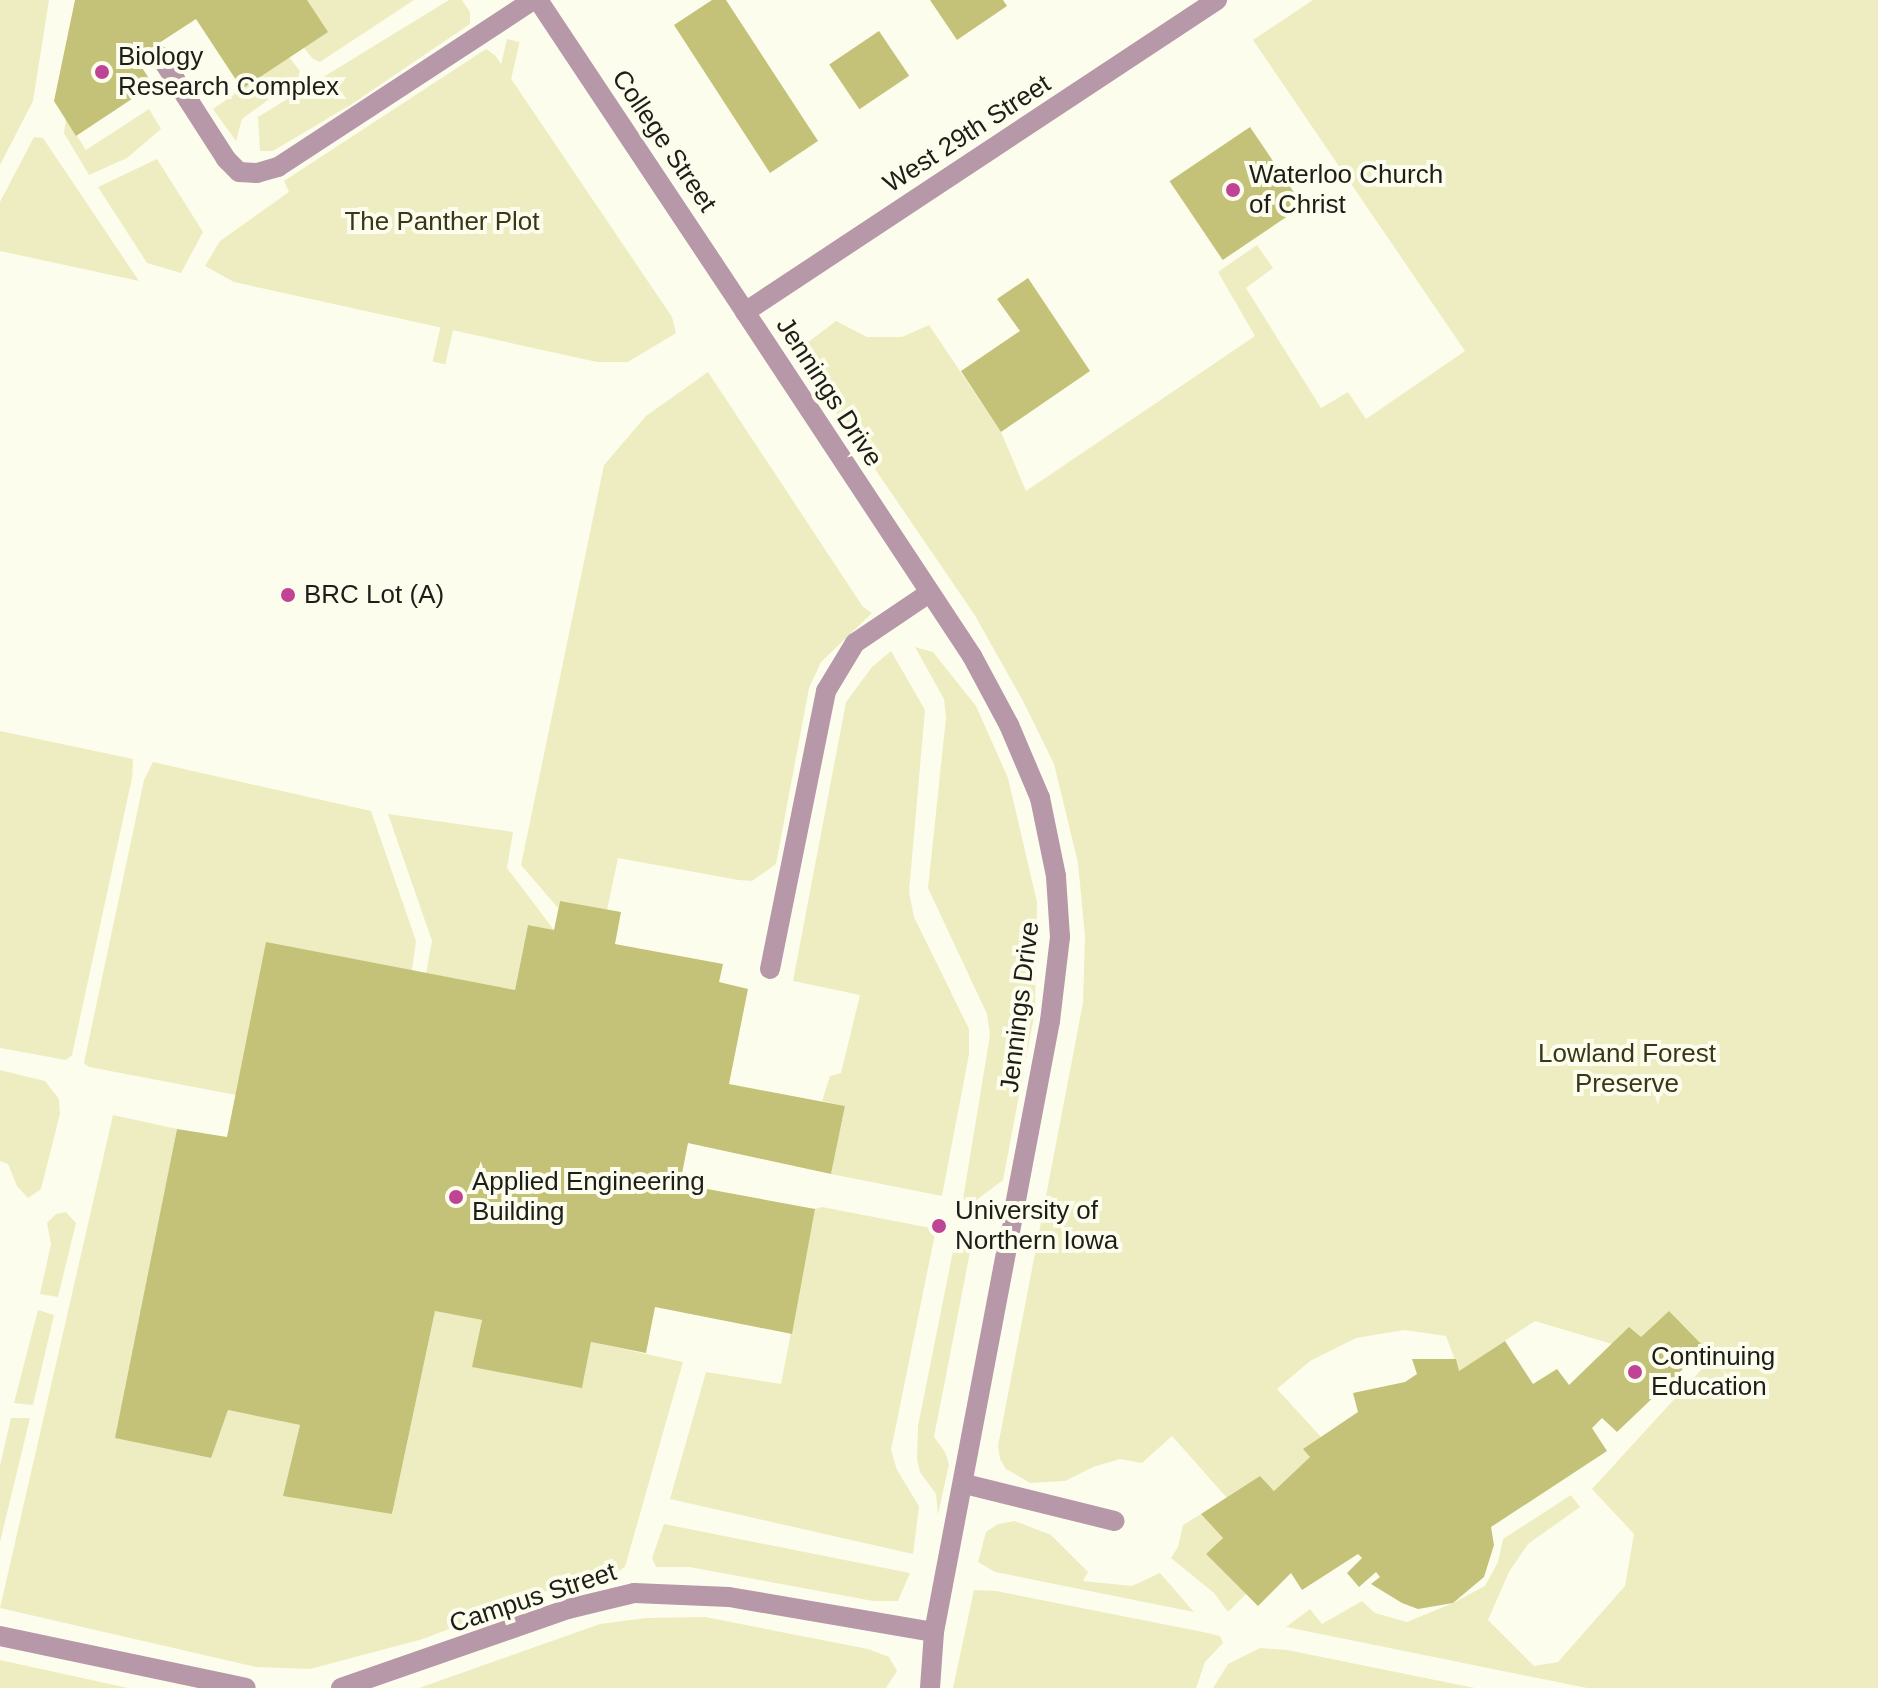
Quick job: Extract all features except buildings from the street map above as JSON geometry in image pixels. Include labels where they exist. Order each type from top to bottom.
[{"type":"street","points":[[160,56],[226,159],[239,172],[257,173],[278,167],[536,0]]},
{"type":"street","name":"College Street","points":[[536,0],[745,312]]},
{"type":"street","name":"West 29th Street","points":[[745,312],[1217,0]]},
{"type":"street","name":"Jennings Drive","points":[[745,312],[972,656],[1009,725],[1040,798],[1056,876],[1060,937],[1050,1021],[965,1484],[934,1632],[930,1688]]},
{"type":"street","points":[[770,969],[826,691],[855,643],[929,593]]},
{"type":"street","points":[[965,1484],[1115,1521]]},
{"type":"street","name":"Campus Street","points":[[341,1688],[568,1609],[634,1593],[729,1597],[934,1632]]},
{"type":"street","points":[[0,1636],[246,1688]]},
{"type":"green space","points":[[0,0],[49,0],[33,101],[0,165]]},
{"type":"green space","points":[[307,0],[414,0],[320,62],[304,48]]},
{"type":"green space","points":[[449,0],[462,0],[470,12],[470,24],[352,104],[273,151],[260,151],[258,117]]},
{"type":"green space","name":"Lowland Forest Preserve","points":[[1313,0],[1878,0],[1878,1688],[1587,1688],[1286,1627],[1310,1609],[1322,1624],[1362,1601],[1375,1613],[1407,1622],[1453,1603],[1485,1586],[1498,1562],[1503,1539],[1571,1495],[1580,1507],[1528,1544],[1509,1572],[1488,1620],[1534,1666],[1558,1662],[1625,1586],[1634,1534],[1592,1489],[1711,1359],[1736,1384],[1669,1311],[1641,1337],[1612,1344],[1535,1321],[1459,1371],[1446,1336],[1404,1330],[1356,1338],[1310,1361],[1277,1389],[1321,1437],[1304,1449],[1310,1457],[1274,1491],[1260,1476],[1227,1498],[1172,1436],[1142,1463],[1120,1459],[1093,1467],[1065,1481],[1030,1483],[1006,1469],[1000,1459],[998,1446],[1083,1003],[1085,937],[1078,863],[1054,764],[1023,701],[974,614],[825,396],[803,346],[836,321],[867,337],[902,337],[929,325],[1001,432],[1026,491],[1255,336],[1218,272],[1257,245],[1273,268],[1246,288],[1321,408],[1348,392],[1366,419],[1465,351],[1253,40]]},
{"type":"green space","points":[[507,39],[520,42],[445,364],[433,362]]},
{"type":"green space","name":"The Panther Plot","points":[[486,49],[495,55],[672,317],[676,333],[628,362],[597,362],[234,282],[205,266],[220,241],[289,192],[284,181]]},
{"type":"green space","points":[[289,57],[300,71],[298,78],[242,119],[236,141],[213,109]]},
{"type":"green space","points":[[149,109],[161,129],[127,158],[89,175],[64,133],[66,119],[86,150]]},
{"type":"green space","points":[[34,137],[43,138],[139,281],[0,251],[0,202]]},
{"type":"green space","points":[[157,159],[203,232],[181,273],[147,263],[98,187]]},
{"type":"green space","points":[[708,372],[863,607],[872,613],[821,662],[809,688],[776,864],[752,881],[618,858],[607,910],[560,901],[558,908],[521,865],[604,465],[646,416]]},
{"type":"green space","points":[[915,647],[933,652],[976,706],[1008,778],[1037,902],[1035,1011],[1003,1180],[974,1202],[963,1199],[990,1035],[987,1014],[928,888],[946,718],[944,699]]},
{"type":"green space","points":[[891,651],[925,710],[909,892],[914,917],[969,1029],[969,1054],[942,1196],[831,1174],[845,1106],[822,1101],[830,1076],[841,1073],[860,995],[793,981],[846,702],[872,667]]},
{"type":"green space","points":[[0,731],[133,759],[132,778],[72,1055],[66,1060],[0,1048]]},
{"type":"green space","points":[[153,762],[371,811],[416,941],[412,970],[236,1095],[89,1067],[84,1063],[144,780]]},
{"type":"green space","points":[[388,814],[513,832],[507,868],[554,930],[528,925],[515,990],[426,973],[432,941]]},
{"type":"green space","points":[[0,1070],[45,1081],[59,1099],[60,1114],[41,1189],[28,1198],[17,1186],[8,1164],[0,1161]]},
{"type":"green space","points":[[113,1115],[177,1129],[116,1438],[210,1458],[228,1410],[300,1425],[285,1490],[392,1514],[435,1311],[482,1320],[473,1367],[582,1387],[591,1342],[683,1362],[625,1567],[612,1575],[560,1586],[423,1639],[310,1669],[256,1667],[0,1608]]},
{"type":"green space","points":[[822,1207],[936,1229],[891,1450],[897,1470],[919,1506],[913,1554],[670,1499],[706,1372],[781,1384],[815,1209]]},
{"type":"green space","points":[[66,1212],[76,1223],[58,1297],[40,1294],[51,1244],[47,1223],[56,1214]]},
{"type":"green space","points":[[957,1231],[972,1242],[934,1437],[949,1464],[938,1515],[936,1494],[920,1472],[917,1460],[918,1426]]},
{"type":"green space","points":[[38,1310],[54,1315],[33,1405],[14,1403]]},
{"type":"green space","points":[[11,1418],[30,1418],[0,1542],[0,1466]]},
{"type":"green space","points":[[1201,1514],[1223,1538],[1206,1554],[1246,1594],[1228,1612],[1214,1593],[1171,1558],[1178,1547],[1183,1525]]},
{"type":"green space","points":[[1015,1521],[1051,1535],[1088,1572],[1083,1581],[1132,1586],[1160,1573],[1194,1612],[995,1572],[978,1562],[986,1532],[998,1524]]},
{"type":"green space","points":[[664,1524],[910,1573],[898,1601],[873,1601],[689,1567],[656,1567],[652,1558]]},
{"type":"green space","points":[[974,1590],[996,1591],[1203,1632],[1220,1636],[1223,1643],[1205,1662],[1196,1688],[953,1688]]},
{"type":"green space","points":[[705,1617],[868,1649],[889,1657],[897,1671],[886,1688],[419,1688],[600,1624],[646,1618]]},
{"type":"green space","points":[[1260,1648],[1287,1650],[1475,1688],[1213,1688],[1228,1664]]},
{"type":"green space","points":[[0,1660],[128,1688],[0,1688]]},
{"type":"place","name":"Biology Research Complex","points":[[102,72]]},
{"type":"place","name":"Waterloo Church of Christ","points":[[1233,190]]},
{"type":"place","name":"BRC Lot (A)","points":[[288,595]]},
{"type":"place","name":"Applied Engineering Building","points":[[456,1197]]},
{"type":"place","name":"University of Northern Iowa","points":[[939,1226]]},
{"type":"place","name":"Continuing Education","points":[[1635,1372]]}]
